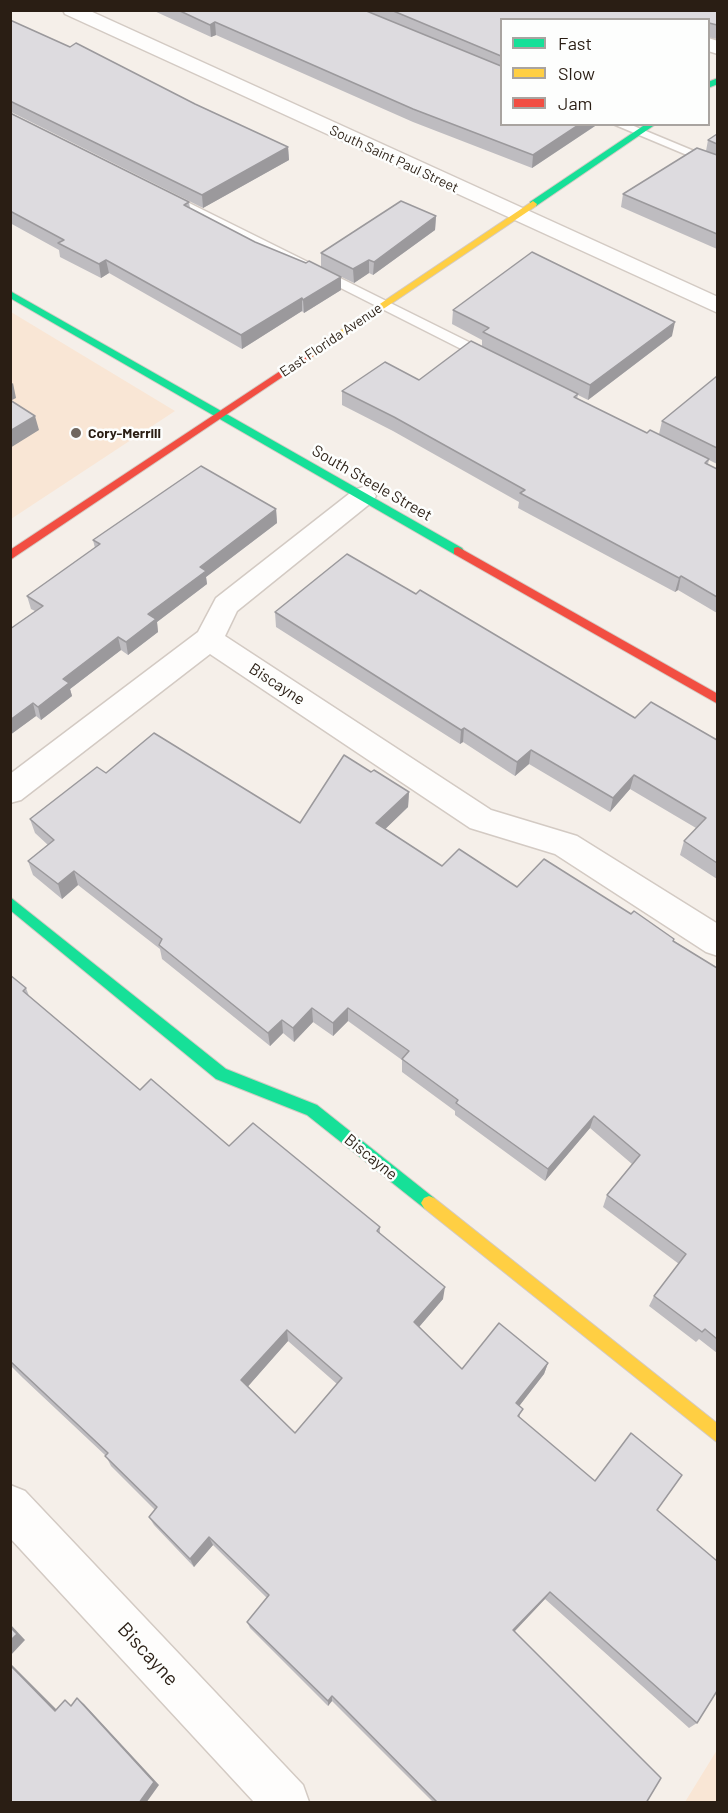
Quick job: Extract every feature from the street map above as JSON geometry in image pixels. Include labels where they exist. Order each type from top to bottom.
[{"type":"street","name":"South Saint Paul Street","points":[[72,10],[717,306]]},
{"type":"street","name":"East Florida Avenue","points":[[10,556],[649,126]]},
{"type":"street","name":"South Steele Street","points":[[10,294],[717,700]]},
{"type":"street","points":[[10,791],[209,639],[226,604],[363,496]]},
{"type":"street","name":"Biscayne","points":[[209,639],[482,819],[566,845],[717,942]]},
{"type":"street","name":"Biscayne","points":[[10,902],[221,1074],[312,1110],[717,1435]]},
{"type":"street","name":"Biscayne","points":[[10,1506],[286,1803]]},
{"type":"lane","points":[[623,126],[717,165]]},
{"type":"lane","points":[[160,192],[498,363]]},
{"type":"shaded area","name":"Cory-Merrill","points":[[11,312],[175,411],[11,519]]},
{"type":"shaded area","points":[[717,1750],[717,1802],[685,1802]]},
{"type":"building","points":[[178,10],[364,10],[500,66],[500,126],[577,126],[533,155],[413,109],[215,22],[210,25]]},
{"type":"building","points":[[391,10],[717,10],[717,25],[710,23],[710,18],[500,18],[500,56]]},
{"type":"building","points":[[10,20],[70,47],[76,43],[195,104],[288,147],[202,195],[10,101]]},
{"type":"building","points":[[10,113],[189,202],[184,205],[255,242],[306,263],[309,261],[341,277],[241,335],[106,260],[99,264],[58,243],[64,240],[10,211]]},
{"type":"building","points":[[717,134],[717,144],[708,140]]},
{"type":"building","points":[[697,148],[717,155],[717,234],[623,194]]},
{"type":"building","points":[[401,201],[436,216],[374,262],[369,260],[353,269],[321,253]]},
{"type":"building","points":[[532,252],[675,322],[590,385],[483,332],[489,328],[453,310]]},
{"type":"building","points":[[471,341],[578,394],[574,397],[647,433],[650,430],[709,459],[705,463],[717,469],[717,597],[520,493],[525,490],[394,417],[342,391],[385,362],[419,380]]},
{"type":"building","points":[[717,376],[717,448],[662,421]]},
{"type":"building","points":[[10,400],[35,416],[10,431]]},
{"type":"building","points":[[201,466],[276,509],[200,567],[206,571],[148,614],[156,619],[126,642],[118,637],[63,679],[69,683],[38,707],[33,703],[10,720],[10,629],[43,606],[27,596],[100,544],[93,540]]},
{"type":"building","points":[[347,554],[416,594],[420,590],[635,718],[651,702],[717,740],[717,863],[684,841],[706,818],[634,775],[613,798],[531,750],[517,762],[464,728],[461,730],[275,612]]},
{"type":"building","points":[[154,733],[300,823],[344,755],[371,772],[374,770],[409,792],[376,823],[442,866],[459,849],[517,887],[544,859],[631,914],[634,911],[674,939],[673,941],[717,968],[717,1339],[705,1329],[702,1332],[654,1296],[686,1254],[607,1195],[640,1155],[594,1116],[548,1169],[456,1103],[458,1100],[402,1059],[409,1051],[348,1008],[333,1023],[312,1008],[293,1028],[282,1020],[268,1033],[159,945],[162,939],[74,871],[58,884],[28,861],[54,840],[30,819],[97,767],[106,773]]},
{"type":"building","points":[[10,975],[26,988],[23,991],[140,1090],[151,1079],[229,1146],[253,1123],[380,1227],[377,1231],[445,1287],[414,1322],[462,1369],[499,1323],[548,1363],[516,1403],[523,1409],[518,1416],[595,1481],[631,1433],[682,1475],[657,1510],[717,1561],[717,1691],[697,1723],[550,1592],[513,1630],[661,1778],[646,1803],[438,1803],[332,1696],[328,1701],[247,1622],[269,1595],[209,1537],[190,1559],[149,1517],[157,1507],[105,1456],[108,1453],[10,1361]],"holes":[[[287,1330],[342,1378],[295,1433],[241,1380]]]},
{"type":"building","points":[[10,1627],[17,1634],[10,1641]]},
{"type":"building","points":[[10,1665],[55,1711],[65,1700],[71,1706],[77,1698],[154,1782],[139,1803],[10,1803]]},
{"type":"traffic: fast","points":[[710,85],[718,80]]},
{"type":"traffic: fast","points":[[533,204],[649,126]]},
{"type":"traffic: fast","points":[[10,294],[458,551]]},
{"type":"traffic: fast","points":[[10,902],[221,1074],[312,1110],[429,1203]]},
{"type":"traffic: slow","points":[[309,355],[533,204]]},
{"type":"traffic: slow","points":[[429,1203],[718,1435]]},
{"type":"traffic: jam","points":[[10,556],[309,355]]},
{"type":"traffic: jam","points":[[458,551],[718,700]]},
{"type":"place","name":"Cory-Merrill","points":[[76,433]]}]
